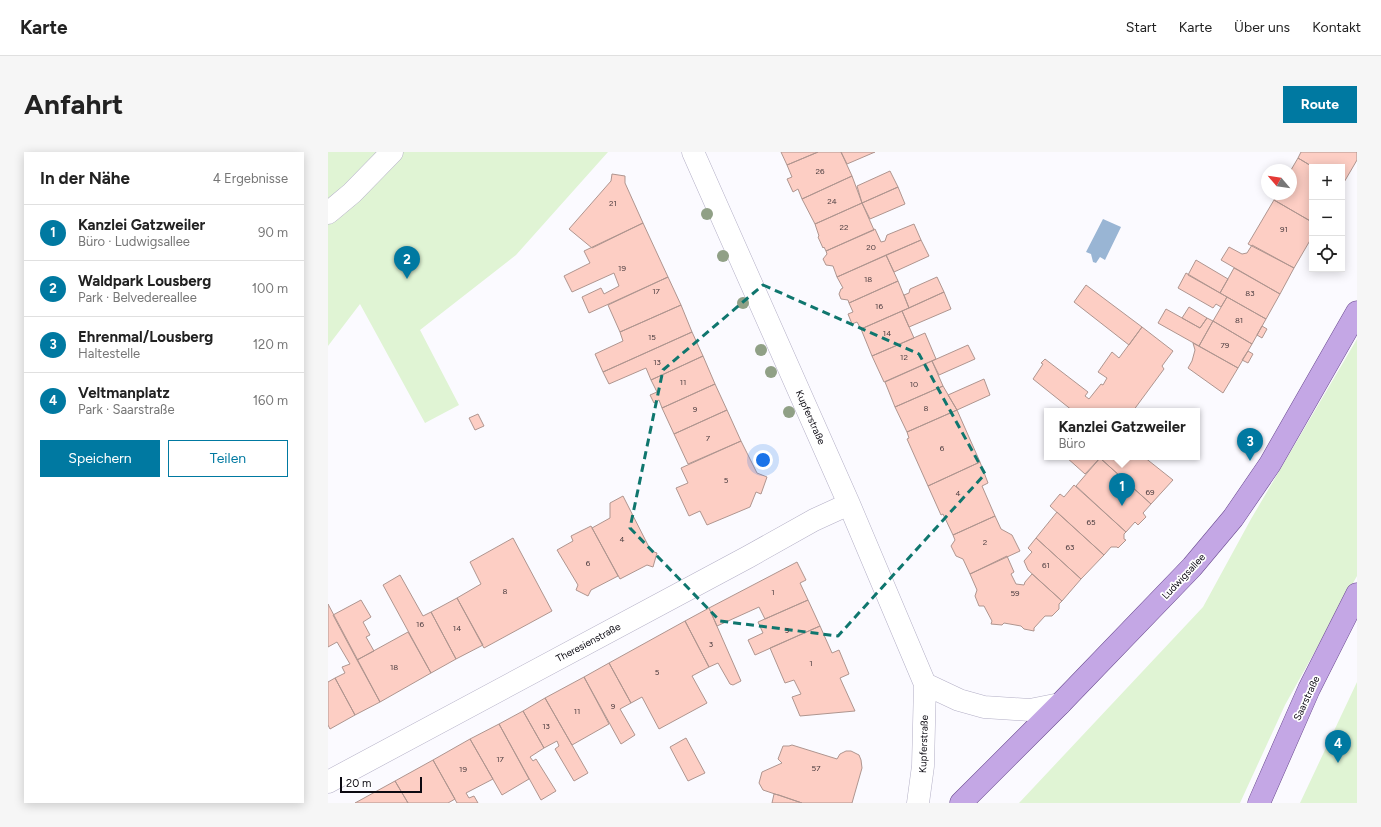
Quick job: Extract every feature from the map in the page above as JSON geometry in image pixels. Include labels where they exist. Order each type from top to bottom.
[{"type":"main road","name":"Ludwigsallee","points":[[961,803],[1060,704],[1192,567],[1233,518],[1270,464],[1357,312]]},
{"type":"main road","name":"Saarstraße","points":[[1259,803],[1309,689],[1357,594]]},
{"type":"street","points":[[328,213],[352,193],[392,152]]},
{"type":"street","name":"Kupferstraße","points":[[693,152],[849,504],[925,684],[923,766],[918,803]]},
{"type":"street","name":"Theresienstraße","points":[[328,782],[748,557],[814,520],[849,504]]},
{"type":"street","points":[[925,684],[959,700],[984,707],[1030,710],[1060,704]]},
{"type":"highlighted area","points":[[763,285],[919,354],[985,474],[838,636],[720,621],[630,528],[663,370]]},
{"type":"green space","points":[[328,152],[608,152],[516,255],[420,330],[459,405],[425,423],[360,304],[328,346]]},
{"type":"green space","points":[[1357,339],[1357,576],[1285,705],[1240,803],[1019,803],[1203,607],[1251,519]]},
{"type":"green space","points":[[1357,682],[1357,803],[1300,803]]},
{"type":"water","points":[[1103,219],[1121,227],[1105,260],[1100,257],[1096,263],[1093,262],[1091,254],[1086,252]]},
{"type":"building","points":[[781,152],[818,152],[787,165]]},
{"type":"building","points":[[818,152],[841,152],[852,176],[802,199],[798,189],[793,192],[787,179],[792,177],[787,165]]},
{"type":"building","points":[[841,152],[875,152],[847,164]]},
{"type":"building","points":[[1301,152],[1357,152],[1357,160],[1345,181],[1345,164],[1309,165],[1298,158]]},
{"type":"building","points":[[1298,158],[1309,165],[1309,220],[1274,200],[1297,200],[1297,164],[1294,164]]},
{"type":"building","points":[[890,171],[898,187],[862,203],[857,186]]},
{"type":"building","points":[[612,174],[625,176],[625,183],[643,223],[592,248],[569,229],[611,181]]},
{"type":"building","points":[[852,176],[862,203],[815,224],[802,199]]},
{"type":"building","points":[[898,187],[905,204],[870,219],[862,203]]},
{"type":"building","points":[[1274,200],[1309,220],[1309,242],[1294,268],[1248,244]]},
{"type":"building","points":[[862,203],[874,230],[826,251],[818,237],[815,224]]},
{"type":"building","points":[[643,223],[668,277],[589,313],[582,297],[601,288],[604,294],[619,286],[614,273],[572,292],[564,276],[590,263],[584,251]]},
{"type":"building","points":[[914,224],[921,240],[837,277],[833,266],[826,265],[823,259],[827,254],[826,251],[875,229],[881,242],[885,241],[887,235]]},
{"type":"building","points":[[921,240],[929,256],[894,272],[886,255]]},
{"type":"building","points":[[1252,245],[1294,268],[1280,294],[1221,260],[1229,247],[1242,254],[1247,253]]},
{"type":"building","points":[[886,255],[898,281],[849,303],[848,300],[841,299],[839,294],[843,288],[837,277]]},
{"type":"building","points":[[1196,260],[1228,279],[1220,293],[1188,275]]},
{"type":"building","points":[[1234,268],[1280,294],[1266,319],[1220,293]]},
{"type":"building","points":[[1186,273],[1227,297],[1221,307],[1216,304],[1213,308],[1178,288]]},
{"type":"building","points":[[668,277],[681,305],[620,332],[608,305]]},
{"type":"building","points":[[937,277],[944,292],[909,308],[904,295],[909,293],[910,289]]},
{"type":"building","points":[[898,281],[909,308],[861,329],[857,322],[852,324],[848,314],[853,312],[849,303]]},
{"type":"building","points":[[1086,285],[1142,327],[1129,345],[1074,302]]},
{"type":"building","points":[[944,292],[951,309],[909,327],[902,311]]},
{"type":"building","points":[[1227,297],[1266,319],[1252,344],[1213,321]]},
{"type":"building","points":[[681,305],[692,332],[603,372],[595,354],[623,341],[620,332]]},
{"type":"building","points":[[1189,307],[1207,318],[1200,328],[1182,318]]},
{"type":"building","points":[[1166,309],[1200,328],[1207,318],[1213,321],[1199,346],[1158,323]]},
{"type":"building","points":[[902,311],[914,338],[872,356],[861,329]]},
{"type":"building","points":[[1213,321],[1252,344],[1238,368],[1199,346]]},
{"type":"building","points":[[1262,326],[1267,329],[1262,338],[1257,335]]},
{"type":"building","points":[[1142,327],[1173,351],[1162,366],[1164,369],[1135,408],[1069,408],[1033,379],[1043,364],[1041,363],[1045,359],[1088,392],[1085,396],[1089,399],[1101,384],[1103,385],[1107,378],[1098,372],[1112,352],[1119,358]]},
{"type":"building","points":[[692,332],[703,356],[651,380],[646,368],[609,384],[603,372]]},
{"type":"building","points":[[925,333],[936,359],[884,382],[872,356]]},
{"type":"building","points":[[1193,343],[1238,368],[1223,393],[1188,368],[1195,350]]},
{"type":"building","points":[[968,345],[975,359],[939,375],[932,361]]},
{"type":"building","points":[[1248,351],[1253,354],[1248,363],[1242,360]]},
{"type":"building","points":[[703,356],[715,384],[662,408],[659,400],[654,403],[650,395],[657,392],[651,380]]},
{"type":"building","points":[[932,361],[943,386],[895,407],[885,382]]},
{"type":"building","points":[[984,379],[990,395],[957,410],[948,395]]},
{"type":"building","points":[[715,384],[727,410],[674,434],[662,408]]},
{"type":"building","points":[[943,386],[957,410],[907,432],[895,407]]},
{"type":"building","points":[[727,410],[741,441],[688,464],[674,434]]},
{"type":"building","points":[[957,410],[980,462],[928,486],[907,439],[909,438],[907,432]]},
{"type":"building","points":[[478,414],[484,426],[475,430],[469,418]]},
{"type":"building","points":[[741,441],[757,473],[767,477],[761,494],[756,492],[750,507],[707,525],[700,511],[689,516],[676,488],[688,483],[681,468]]},
{"type":"building","points":[[1069,460],[1098,460],[1085,474]]},
{"type":"building","points":[[1098,460],[1102,460],[1151,504],[1143,513],[1146,517],[1138,525],[1135,522],[1126,532],[1076,486]]},
{"type":"building","points":[[1102,460],[1148,460],[1173,480],[1151,504]]},
{"type":"building","points":[[980,462],[988,483],[982,486],[995,516],[953,535],[943,514],[941,515],[928,486]]},
{"type":"building","points":[[1074,485],[1126,532],[1124,534],[1124,539],[1126,540],[1118,548],[1111,547],[1104,555],[1050,506],[1060,494],[1064,497]]},
{"type":"building","points":[[623,496],[651,551],[657,553],[653,567],[647,565],[620,579],[592,528],[610,518],[610,503]]},
{"type":"building","points":[[1057,512],[1104,555],[1081,579],[1036,538]]},
{"type":"building","points":[[995,516],[1001,529],[1012,535],[1020,551],[970,574],[963,559],[956,556],[951,546],[955,540],[953,535]]},
{"type":"building","points":[[591,526],[618,576],[591,590],[588,596],[576,590],[578,585],[557,550],[573,541],[571,536]]},
{"type":"building","points":[[513,538],[552,611],[484,648],[457,598],[481,584],[470,562]]},
{"type":"building","points":[[1036,538],[1081,579],[1062,601],[1028,570],[1024,561],[1032,552],[1028,548]]},
{"type":"building","points":[[1007,556],[1014,572],[1011,574],[1016,584],[1024,585],[1032,574],[1062,601],[1059,604],[1059,609],[1052,616],[1045,616],[1034,628],[1034,631],[1024,629],[1021,626],[1004,623],[1002,625],[991,624],[992,621],[984,606],[979,606],[975,596],[977,590],[970,574]]},
{"type":"building","points":[[797,562],[806,580],[800,583],[808,600],[765,619],[759,607],[717,626],[709,608]]},
{"type":"building","points":[[400,575],[423,616],[431,612],[456,659],[431,673],[383,585]]},
{"type":"building","points":[[457,598],[483,645],[456,659],[431,612]]},
{"type":"building","points":[[361,600],[371,617],[363,622],[370,635],[366,637],[374,651],[357,660],[333,615]]},
{"type":"building","points":[[808,600],[820,626],[755,655],[748,640],[763,633],[758,622]]},
{"type":"building","points":[[328,604],[380,702],[355,715],[335,678],[345,673],[342,667],[350,664],[337,642],[328,647]]},
{"type":"building","points":[[709,608],[741,681],[733,685],[730,684],[718,663],[709,667],[685,621]]},
{"type":"building","points":[[685,621],[709,667],[692,676],[707,703],[659,729],[642,697],[631,703],[609,663]]},
{"type":"building","points":[[820,626],[832,653],[839,650],[849,674],[840,678],[855,711],[800,716],[792,697],[801,694],[794,680],[785,683],[770,648]]},
{"type":"building","points":[[408,632],[431,673],[380,702],[357,660]]},
{"type":"building","points":[[609,663],[631,703],[620,709],[635,735],[621,744],[584,677]]},
{"type":"building","points":[[584,677],[609,724],[572,745],[545,698]]},
{"type":"building","points":[[335,678],[355,715],[330,729],[328,725],[328,682]]},
{"type":"building","points":[[545,698],[588,773],[574,781],[555,749],[559,746],[557,741],[544,748],[523,711]]},
{"type":"building","points":[[523,711],[544,748],[530,757],[533,761],[536,759],[556,791],[541,800],[499,724]]},
{"type":"building","points":[[499,724],[529,779],[502,795],[470,739]]},
{"type":"building","points":[[686,738],[705,773],[688,781],[670,747]]},
{"type":"building","points":[[470,739],[493,779],[466,793],[469,798],[474,796],[478,803],[457,803],[433,760]]},
{"type":"building","points":[[792,745],[837,759],[840,754],[846,751],[851,751],[859,755],[862,768],[852,803],[802,803],[763,790],[759,783],[762,772],[782,763],[778,759],[783,746]]},
{"type":"building","points":[[433,760],[455,799],[448,803],[408,803],[395,781]]},
{"type":"building","points":[[395,781],[408,803],[355,803]]},
{"type":"building","points":[[774,794],[779,795],[802,803],[772,803]]},
{"type":"place","name":"Waldpark Lousberg","points":[[407,279]]},
{"type":"place","name":"Ehrenmal/Lousberg","points":[[1250,461]]},
{"type":"place","name":"Kanzlei Gatzweiler","points":[[1122,506]]},
{"type":"place","name":"Veltmanplatz","points":[[1338,763]]}]
